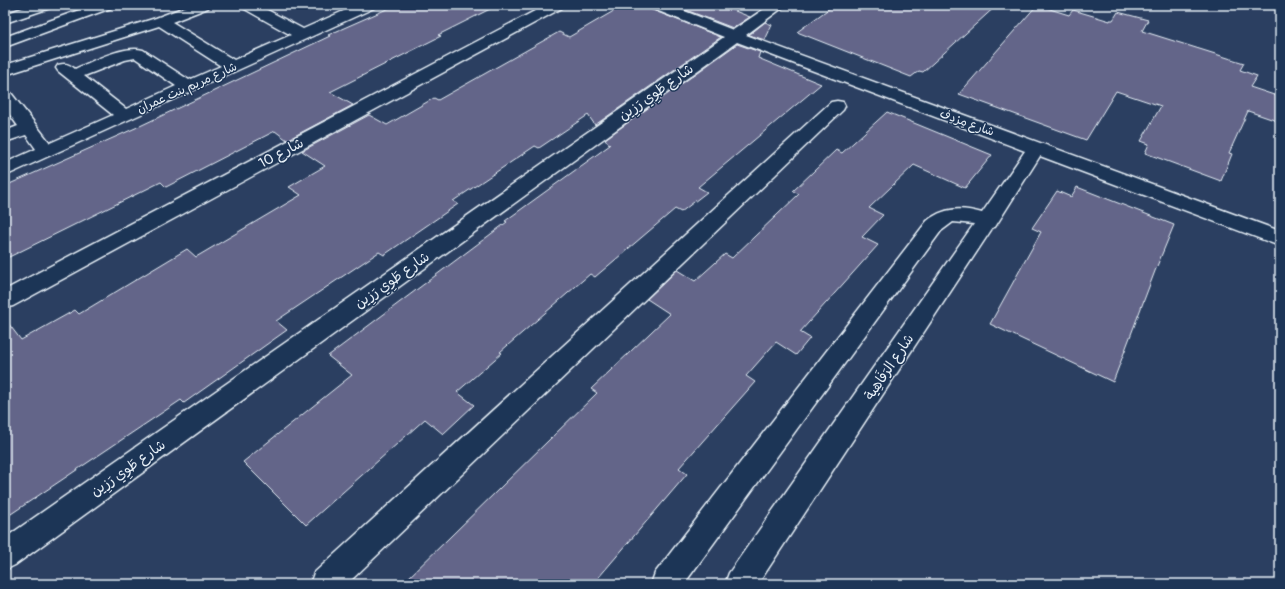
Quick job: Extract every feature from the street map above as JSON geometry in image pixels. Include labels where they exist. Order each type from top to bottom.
[{"type":"street","points":[[5,19],[45,5]]},
{"type":"street","points":[[61,22],[89,5]]},
{"type":"street","points":[[5,42],[106,5]]},
{"type":"street","points":[[5,70],[161,21],[203,5]]},
{"type":"street","points":[[248,5],[302,35]]},
{"type":"street","name":"شارع مريم بنت عمران","points":[[5,170],[302,35],[342,11],[369,5]]},
{"type":"street","name":"شارع 10","points":[[5,300],[557,5]]},
{"type":"street","name":"شارع مِرْدِف","points":[[656,5],[734,36],[1280,239]]},
{"type":"street","name":"شارع طَوِي رَزِين","points":[[5,555],[779,5]]},
{"type":"street","points":[[161,21],[233,67]]},
{"type":"street","points":[[73,75],[121,56],[138,53],[188,87]]},
{"type":"street","points":[[49,56],[126,116]]},
{"type":"street","points":[[5,96],[47,151]]},
{"type":"street","points":[[325,584],[837,106]]},
{"type":"street","points":[[5,137],[29,128]]},
{"type":"street","name":"شارع الرَفَاهِية","points":[[740,584],[988,222],[1036,149]]},
{"type":"street","points":[[666,584],[934,226],[944,218],[961,215],[970,215],[988,222]]},
{"type":"building","points":[[396,5],[498,5],[438,35],[441,36],[330,92],[353,105],[287,140],[275,131],[166,187],[161,182],[5,259],[5,186],[140,126],[330,36],[328,35]]},
{"type":"building","points":[[624,5],[648,5],[650,9],[721,37],[595,125],[588,115],[539,148],[535,146],[453,201],[458,204],[384,255],[379,252],[276,321],[287,330],[184,403],[181,400],[5,518],[5,319],[21,340],[75,310],[79,314],[187,249],[196,257],[301,195],[289,187],[325,166],[302,151],[369,115],[387,125],[434,98],[438,100],[559,32],[569,37]]},
{"type":"building","points":[[673,5],[720,5],[750,17],[733,28]]},
{"type":"building","points":[[834,5],[997,5],[923,72],[919,71],[911,77],[797,32]]},
{"type":"building","points":[[1037,5],[1069,15],[1073,10],[1110,21],[1113,20],[1118,12],[1148,20],[1142,31],[1244,63],[1240,70],[1257,76],[1250,87],[1280,97],[1280,122],[1248,111],[1229,153],[1232,154],[1221,181],[1145,153],[1149,144],[1141,141],[1161,106],[1116,91],[1086,140],[959,94]]},
{"type":"building","points":[[765,22],[772,25],[765,40],[749,35]]},
{"type":"building","points":[[737,44],[760,52],[758,58],[821,84],[698,187],[707,192],[681,212],[675,209],[595,277],[590,274],[500,352],[502,353],[457,392],[474,405],[443,434],[425,419],[306,525],[243,462],[352,375],[328,356],[507,222],[505,221],[610,145],[605,139]]},
{"type":"building","points":[[887,112],[992,155],[965,188],[914,165],[869,208],[883,215],[862,237],[878,245],[800,332],[810,338],[796,355],[776,342],[746,376],[755,382],[679,468],[687,474],[593,584],[402,584],[597,393],[591,389],[670,314],[647,299],[677,270],[695,281],[725,254],[732,258],[799,194],[793,191],[836,150],[842,153]]},
{"type":"building","points":[[1077,187],[1174,225],[1113,382],[990,324],[1041,232],[1032,228],[1057,191],[1071,197]]}]
